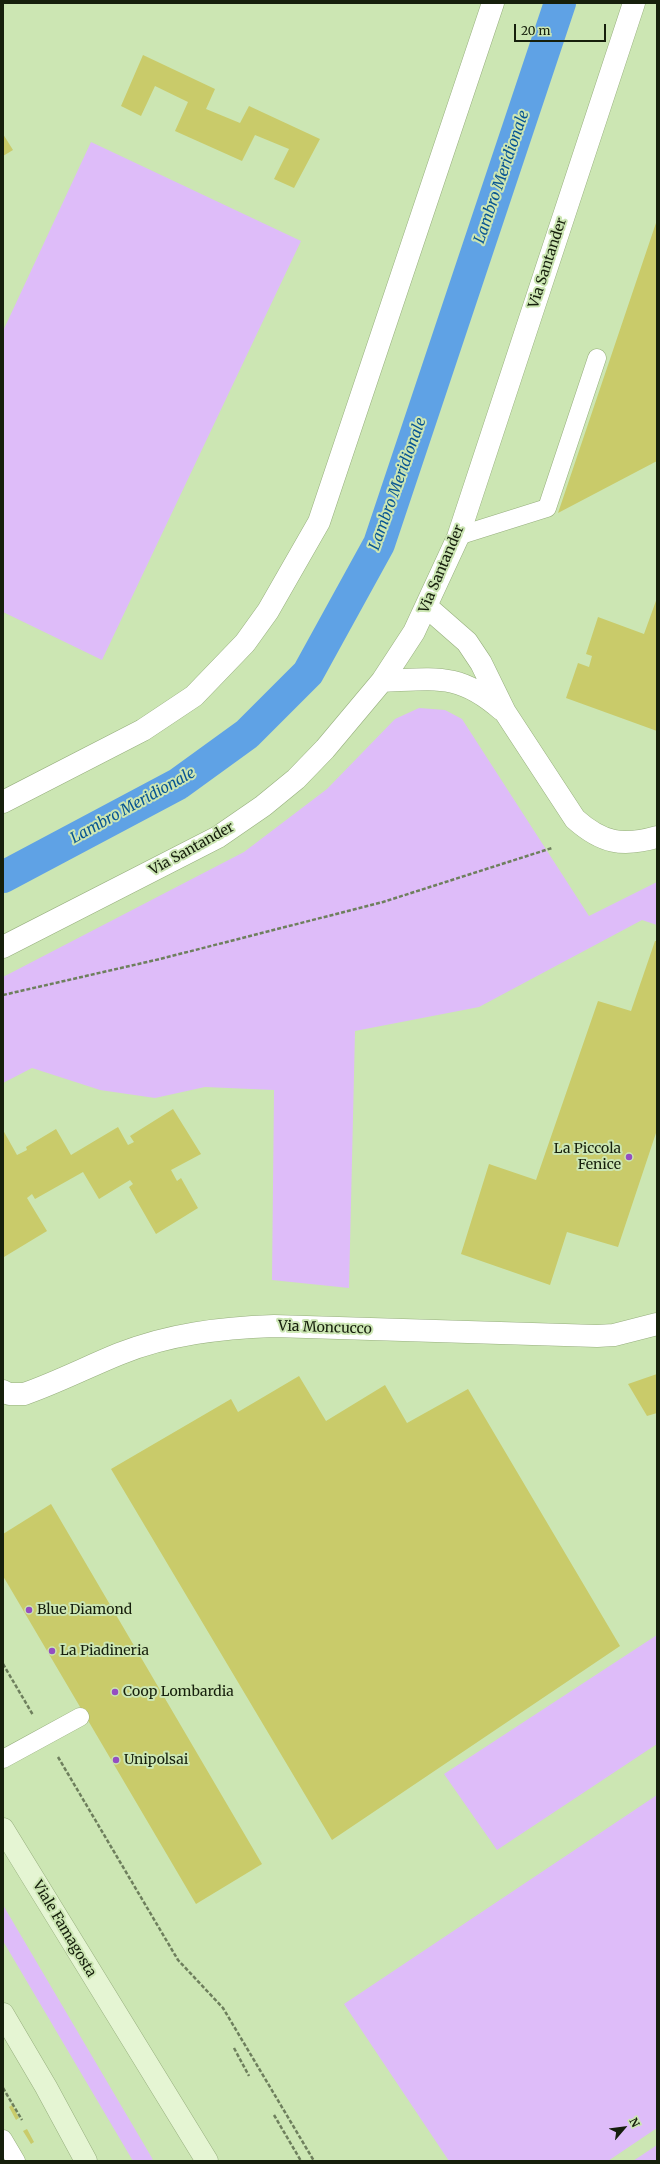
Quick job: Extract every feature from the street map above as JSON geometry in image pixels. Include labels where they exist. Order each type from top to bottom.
[{"type":"main road","name":"Viale Famagosta","points":[[3,1829],[124,2029],[207,2161]]},
{"type":"main road","points":[[3,2014],[46,2087],[86,2161]]},
{"type":"main road","name":"Viale Famagosta","points":[[124,2029],[190,2161]]},
{"type":"main road","points":[[46,2087],[96,2161]]},
{"type":"street","points":[[3,802],[143,730],[194,696],[246,643],[268,611],[319,522],[493,3]]},
{"type":"street","name":"Via Santander","points":[[3,947],[218,837],[263,806],[296,779],[325,749],[382,681],[414,632],[427,607],[458,536],[634,3]]},
{"type":"street","points":[[427,607],[467,642],[481,663],[505,712],[567,809],[589,831],[603,838],[628,843],[657,837]]},
{"type":"street","points":[[382,681],[429,679],[455,681],[486,696],[505,712]]},
{"type":"street","name":"Via Moncucco","points":[[3,1392],[9,1394],[24,1394],[141,1346],[170,1338],[222,1328],[274,1326],[597,1336],[614,1335],[657,1324]]},
{"type":"lane","points":[[458,536],[547,508],[596,358]]},
{"type":"lane","points":[[3,1759],[46,1737],[80,1717]]},
{"type":"lane","points":[[3,2139],[16,2161]]},
{"type":"path","points":[[3,994],[160,959],[383,902],[552,848]]},
{"type":"path","points":[[3,1664],[178,1960],[224,2008],[314,2161]]},
{"type":"path","points":[[234,2048],[249,2076]]},
{"type":"path","points":[[274,2115],[300,2161]]},
{"type":"shaded area","points":[[91,142],[301,241],[102,660],[3,612],[3,331]]},
{"type":"shaded area","points":[[419,708],[445,710],[462,719],[589,916],[657,882],[657,925],[642,920],[479,1007],[355,1031],[349,1288],[272,1280],[274,1090],[205,1087],[155,1098],[100,1090],[32,1068],[3,1083],[3,977],[244,852],[327,789],[395,719]]},
{"type":"shaded area","points":[[657,1635],[657,1744],[497,1850],[444,1774]]},
{"type":"shaded area","points":[[657,1795],[657,2128],[608,2161],[449,2161],[344,2004]]},
{"type":"shaded area","points":[[3,1905],[153,2161],[133,2161],[3,1941]]},
{"type":"shaded area","points":[[657,2145],[657,2161],[633,2161]]},
{"type":"building","points":[[143,55],[215,89],[206,109],[240,123],[249,106],[320,139],[294,188],[274,179],[289,149],[255,135],[242,161],[175,131],[188,102],[155,86],[141,116],[121,106]]},
{"type":"building","points":[[3,134],[13,150],[3,156]]},
{"type":"building","points":[[657,220],[657,461],[558,513]]},
{"type":"building","points":[[657,598],[657,731],[566,698],[578,663],[589,667],[592,656],[586,654],[598,617],[644,634]]},
{"type":"building","points":[[655,941],[657,941],[657,1130],[618,1247],[567,1232],[550,1285],[461,1254],[489,1164],[536,1180],[598,1001],[631,1011]]},
{"type":"building","points":[[173,1109],[201,1154],[171,1170],[177,1181],[181,1178],[198,1208],[156,1234],[129,1187],[133,1184],[130,1180],[99,1199],[83,1172],[35,1199],[32,1194],[27,1198],[47,1231],[4,1257],[3,1130],[17,1155],[27,1150],[26,1147],[56,1129],[71,1155],[118,1127],[128,1145],[134,1142],[130,1136]]},
{"type":"building","points":[[657,1374],[657,1413],[647,1416],[628,1384]]},
{"type":"building","points":[[299,1376],[326,1421],[385,1385],[407,1423],[468,1389],[620,1646],[332,1840],[111,1469],[231,1399],[238,1412]]},
{"type":"building","points":[[51,1504],[262,1864],[196,1904],[3,1576],[3,1534]]},
{"type":"building","points":[[12,2105],[19,2118],[16,2120],[9,2107]]},
{"type":"building","points":[[27,2129],[34,2142],[31,2144],[23,2131]]},
{"type":"waterway","name":"Lambro Meridionale","points":[[3,877],[178,784],[247,734],[308,673],[379,544],[560,3]]},
{"type":"place","name":"La Piccola Fenice","points":[[629,1157]]},
{"type":"place","name":"Blue Diamond","points":[[29,1610]]},
{"type":"place","name":"La Piadineria","points":[[52,1651]]},
{"type":"place","name":"Coop Lombardia","points":[[115,1692]]},
{"type":"place","name":"Unipolsai","points":[[116,1760]]}]
